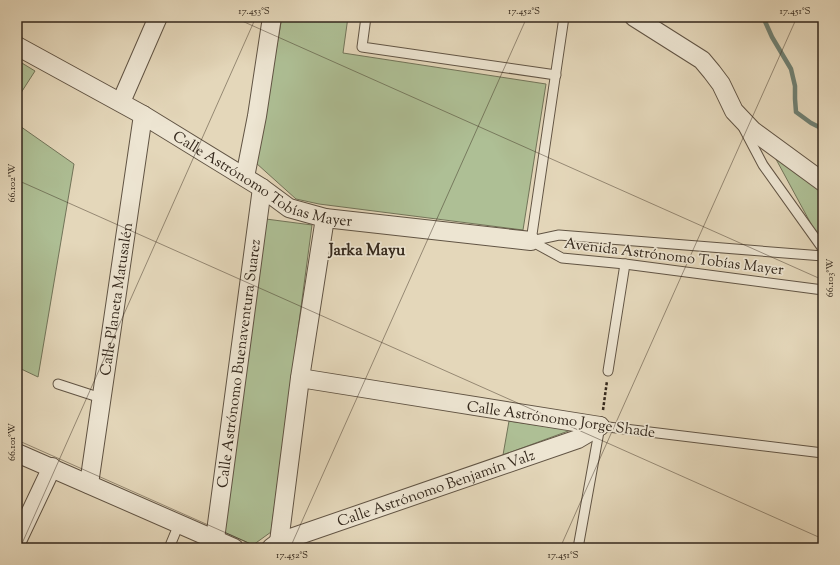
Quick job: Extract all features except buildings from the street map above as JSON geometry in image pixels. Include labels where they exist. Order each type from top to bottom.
[{"type":"street","points":[[121,102],[158,17]]},
{"type":"street","points":[[245,177],[257,116],[272,17]]},
{"type":"street","points":[[634,17],[702,60],[721,84],[734,111],[752,130],[823,182]]},
{"type":"street","name":"Calle Astrónomo Tobías Mayer","points":[[17,46],[143,114],[245,177],[289,208],[325,218],[531,241]]},
{"type":"street","name":"Calle Planeta Matusalén","points":[[89,484],[143,114]]},
{"type":"street","name":"Calle Astrónomo Buenaventura Suarez","points":[[215,539],[262,188]]},
{"type":"street","points":[[275,545],[325,218]]},
{"type":"street","name":"Calle Astrónomo Jorge Shade","points":[[300,378],[600,426]]},
{"type":"street","name":"Calle Astrónomo Benjamín Valz","points":[[275,545],[578,439],[600,426]]},
{"type":"street","points":[[17,453],[234,548]]},
{"type":"street","points":[[17,541],[52,468]]},
{"type":"lane","points":[[366,17],[362,47],[556,75]]},
{"type":"lane","points":[[531,241],[564,17]]},
{"type":"lane","points":[[734,111],[763,165],[823,249]]},
{"type":"lane","name":"Avenida Astrónomo Tobías Mayer","points":[[531,241],[559,235],[823,256]]},
{"type":"lane","name":"Avenida Astrónomo Tobías Mayer","points":[[531,241],[562,258],[625,264],[823,290]]},
{"type":"lane","points":[[608,371],[625,264]]},
{"type":"lane","points":[[58,384],[101,398]]},
{"type":"lane","points":[[578,548],[600,426]]},
{"type":"lane","name":"Calle Astrónomo Jorge Shade","points":[[600,426],[823,453]]},
{"type":"lane","points":[[169,548],[179,524]]},
{"type":"path","points":[[600,426],[608,371]]},
{"type":"green space","points":[[282,17],[348,17],[343,53],[546,84],[523,230],[319,204],[296,199],[256,163]]},
{"type":"green space","points":[[17,60],[35,71],[17,99]]},
{"type":"green space","points":[[17,124],[74,164],[38,377],[17,367]]},
{"type":"green space","points":[[764,137],[823,189],[823,246]]},
{"type":"green space","points":[[266,219],[312,225],[271,532],[253,545],[224,532]]},
{"type":"green space","points":[[509,421],[571,430],[503,455]]},
{"type":"waterway","points":[[763,17],[772,37],[791,69],[795,86],[796,112],[811,123],[823,129]]},
{"type":"district","name":"Jarka Mayu","points":[[367,249]]}]
